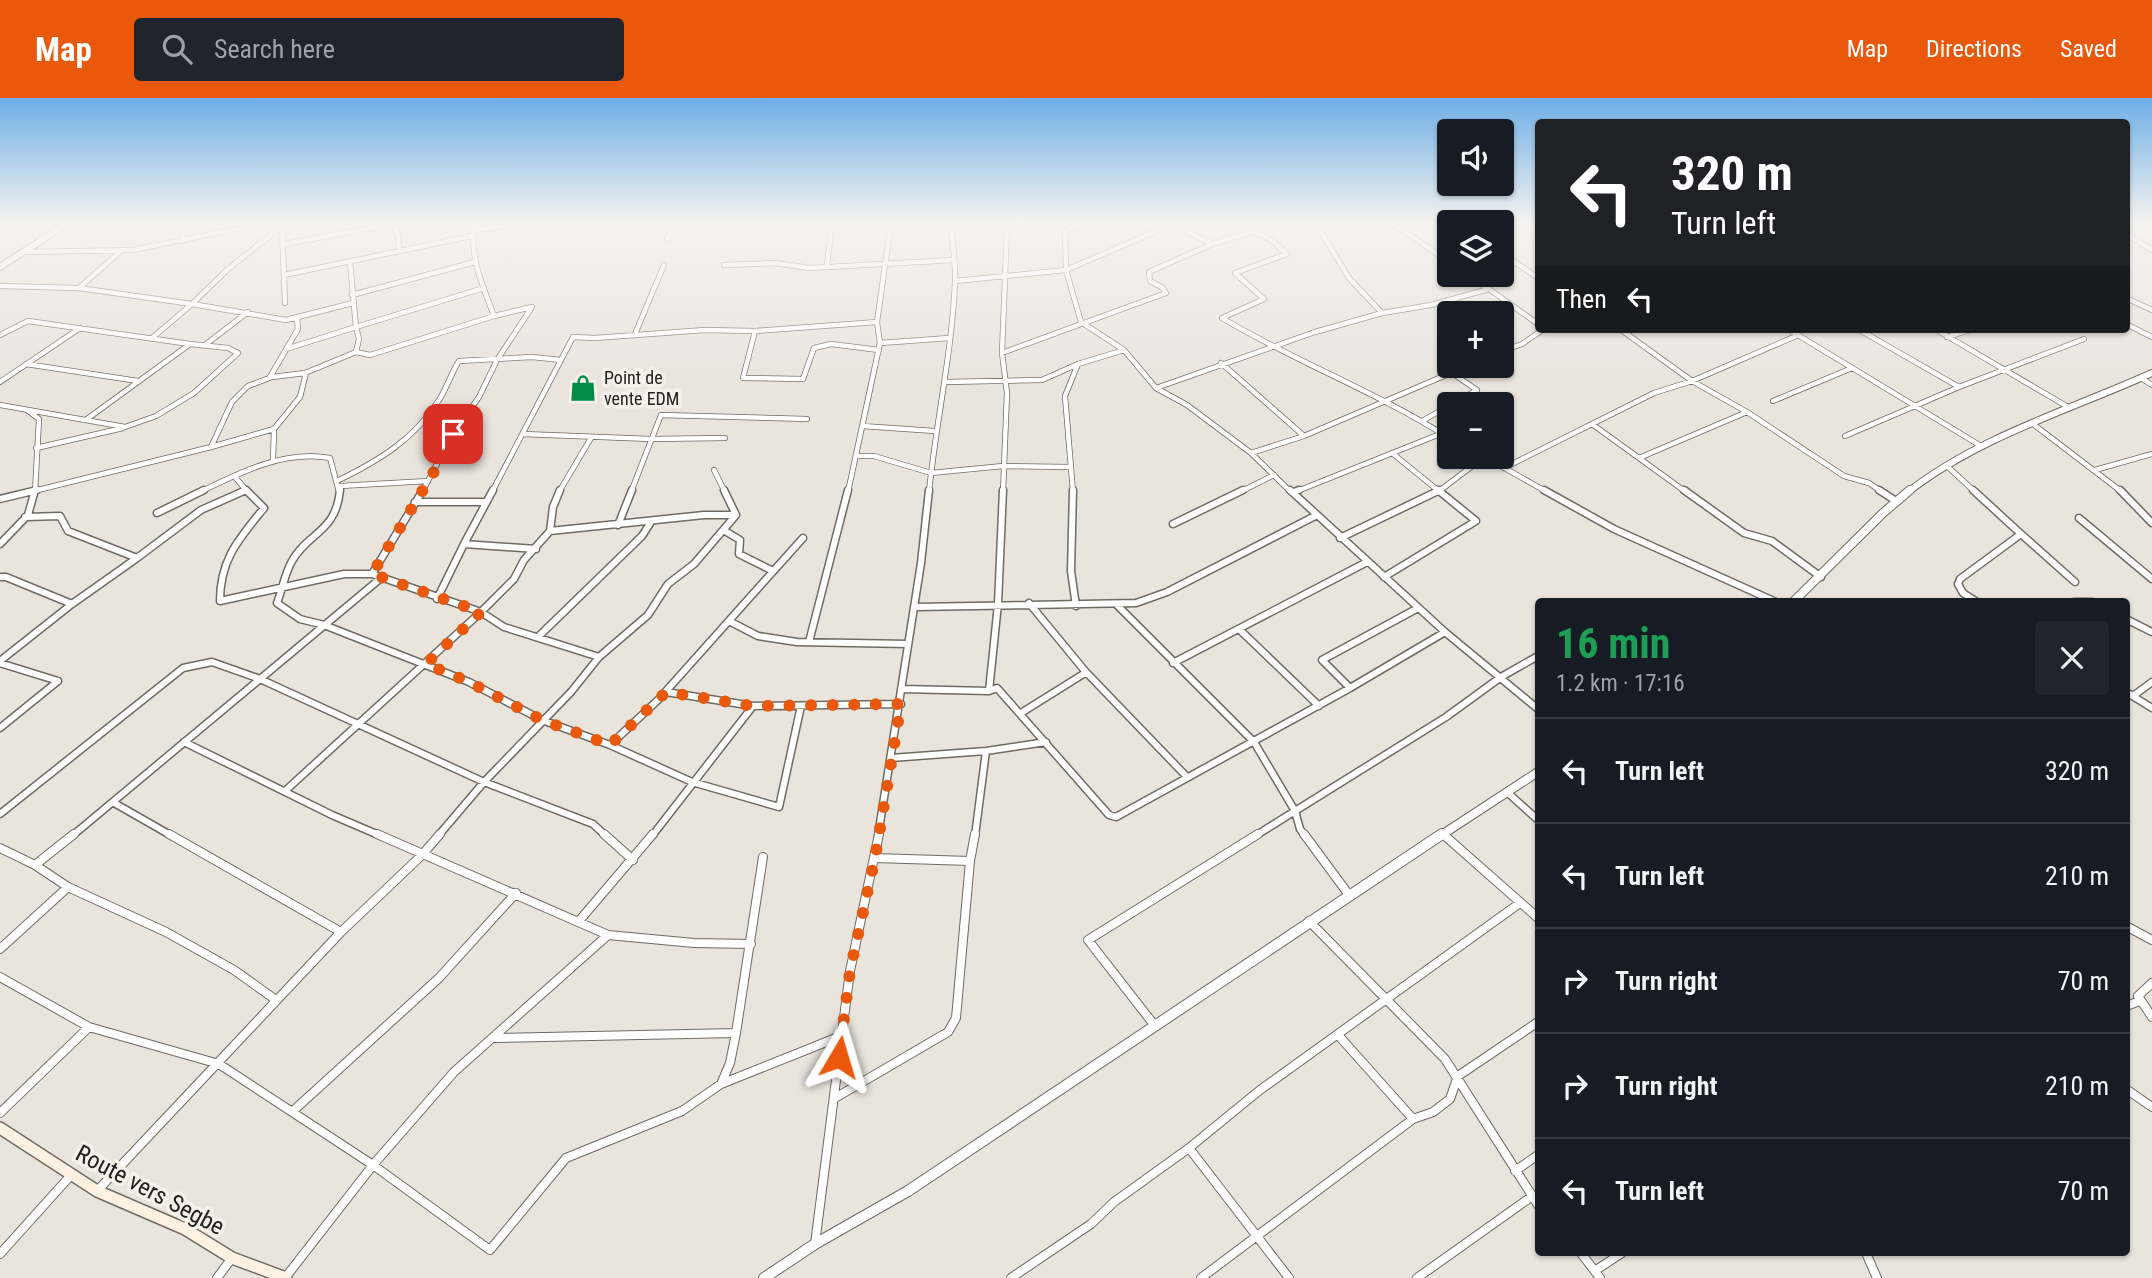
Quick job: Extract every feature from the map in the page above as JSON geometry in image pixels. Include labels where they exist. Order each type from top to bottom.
[{"type":"main road","name":"Route vers Segbe","points":[[0,1128],[97,1191],[185,1229],[232,1258],[285,1278]]},
{"type":"street","points":[[79,288],[90,278]]},
{"type":"street","points":[[152,338],[219,278]]},
{"type":"street","points":[[284,278],[285,303]]},
{"type":"street","points":[[351,278],[359,340],[356,352]]},
{"type":"street","points":[[352,295],[415,278]]},
{"type":"street","points":[[481,278],[494,316]]},
{"type":"street","points":[[635,334],[659,278]]},
{"type":"street","points":[[809,642],[830,571],[858,457],[862,426],[880,346],[877,322],[882,278]]},
{"type":"street","points":[[815,1244],[850,971],[875,858],[901,704],[935,431],[945,382],[955,281],[976,278]]},
{"type":"street","points":[[989,691],[998,604],[1006,379],[1002,353],[1006,278]]},
{"type":"street","points":[[1068,278],[1081,322],[1124,350],[1156,388],[1187,405],[1251,453],[1418,608],[1535,706]]},
{"type":"street","points":[[1002,353],[1081,322],[1146,303],[1166,293],[1150,278]]},
{"type":"street","points":[[1241,278],[1264,299],[1222,318],[1272,347],[1422,421],[1437,432]]},
{"type":"street","points":[[1349,278],[1382,313]]},
{"type":"street","points":[[0,286],[79,288],[249,312],[286,320],[353,303]]},
{"type":"street","points":[[1486,287],[1535,322]]},
{"type":"street","points":[[286,349],[484,288]]},
{"type":"street","points":[[1156,388],[1221,363],[1382,313],[1431,305],[1489,289]]},
{"type":"street","points":[[2130,300],[2152,310]]},
{"type":"street","points":[[211,447],[228,409],[247,385],[270,377],[306,373],[342,355],[356,352],[370,355],[494,316],[532,307],[496,360],[479,397],[453,434],[372,574]]},
{"type":"street","points":[[205,345],[249,312]]},
{"type":"street","points":[[270,377],[298,329],[297,319]]},
{"type":"street","points":[[1,334],[28,321],[205,345],[236,350],[238,353],[194,393],[156,416],[125,427],[36,448]]},
{"type":"street","points":[[437,599],[573,337],[705,330],[755,331],[877,322]]},
{"type":"street","points":[[2130,326],[2152,337]]},
{"type":"street","points":[[0,382],[80,328]]},
{"type":"street","points":[[755,331],[743,377],[803,379],[814,348],[827,345],[880,346],[948,338]]},
{"type":"street","points":[[1514,347],[1538,333]]},
{"type":"street","points":[[1626,333],[1692,381],[1747,412],[1844,476],[1869,483],[1896,501]]},
{"type":"street","points":[[1793,333],[1981,446]]},
{"type":"street","points":[[1865,333],[1959,387]]},
{"type":"street","points":[[1941,333],[2068,407]]},
{"type":"street","points":[[1947,337],[1960,333]]},
{"type":"street","points":[[1514,463],[1654,393],[1692,381],[1796,336]]},
{"type":"street","points":[[1845,436],[1959,387],[2084,339]]},
{"type":"street","points":[[87,419],[190,344]]},
{"type":"street","points":[[945,382],[1042,380],[1078,364],[1124,350]]},
{"type":"street","points":[[339,484],[385,458],[412,437],[438,400],[449,374],[459,361],[532,357],[561,360]]},
{"type":"street","points":[[1221,363],[1304,436]]},
{"type":"street","points":[[26,364],[138,381]]},
{"type":"street","points":[[1076,606],[1071,571],[1073,490],[1065,396],[1078,364]]},
{"type":"street","points":[[1773,401],[1852,368]]},
{"type":"street","points":[[0,499],[274,429],[294,407],[306,373]]},
{"type":"street","points":[[1797,598],[1896,501],[1947,466],[1981,446],[2152,373]]},
{"type":"street","points":[[1251,453],[1304,436],[1439,378]]},
{"type":"street","points":[[1459,378],[1477,390],[1473,392]]},
{"type":"street","points":[[2141,378],[2152,385]]},
{"type":"street","points":[[0,405],[125,427]]},
{"type":"street","points":[[0,544],[25,517],[34,490],[39,419],[24,408]]},
{"type":"street","points":[[1422,421],[1437,412]]},
{"type":"street","points":[[1640,458],[1747,412]]},
{"type":"street","points":[[618,524],[661,415],[807,419]]},
{"type":"street","points":[[1592,424],[1744,533],[1772,541],[1821,577]]},
{"type":"street","points":[[2033,424],[2119,489],[2151,520]]},
{"type":"street","points":[[862,426],[935,431]]},
{"type":"street","points":[[273,460],[274,429]]},
{"type":"street","points":[[523,435],[725,438]]},
{"type":"street","points":[[1294,492],[1437,435]]},
{"type":"street","points":[[550,531],[548,520],[552,506],[591,438]]},
{"type":"street","points":[[1384,577],[1476,521],[1392,453]]},
{"type":"street","points":[[157,513],[273,460],[321,454],[330,458],[339,484],[338,508],[324,528],[292,561],[277,603],[300,619],[324,625],[426,664],[469,682],[542,720],[610,745],[692,782],[779,807],[801,706]]},
{"type":"street","points":[[2095,470],[2152,454]]},
{"type":"street","points":[[858,457],[874,456],[931,473],[1003,466],[1070,467]]},
{"type":"street","points":[[1947,466],[2075,582]]},
{"type":"street","points":[[1340,538],[1439,491],[1468,469]]},
{"type":"street","points":[[1506,469],[1614,529],[1767,598]]},
{"type":"street","points":[[714,470],[736,515]]},
{"type":"street","points":[[1173,524],[1274,475]]},
{"type":"street","points":[[234,476],[264,509],[239,539],[220,576],[220,601],[344,574],[372,574],[437,599],[481,612],[504,627],[599,657]]},
{"type":"street","points":[[339,484],[428,481]]},
{"type":"street","points":[[0,662],[72,604],[201,510],[246,490]]},
{"type":"street","points":[[415,502],[485,502]]},
{"type":"street","points":[[285,791],[481,612],[514,579],[524,560],[550,531],[704,515],[736,515]]},
{"type":"street","points":[[97,1191],[341,932],[422,855],[484,782],[571,692],[599,657],[648,615],[668,584],[694,564],[736,515]]},
{"type":"street","points":[[915,607],[1029,603],[1076,606],[1155,598],[1317,515]]},
{"type":"street","points":[[25,517],[60,516],[68,531],[137,558]]},
{"type":"street","points":[[2079,518],[2152,579]]},
{"type":"street","points":[[538,637],[642,536],[651,522]]},
{"type":"street","points":[[725,531],[740,540],[739,554],[771,570]]},
{"type":"street","points":[[1971,598],[1963,593],[1958,584],[1959,579],[2021,534]]},
{"type":"street","points":[[610,745],[666,692],[771,570],[803,538]]},
{"type":"street","points":[[464,544],[536,549]]},
{"type":"street","points":[[1173,663],[1367,562]]},
{"type":"street","points":[[0,577],[6,577],[72,604]]},
{"type":"street","points":[[35,865],[116,804],[184,742],[382,578]]},
{"type":"street","points":[[1029,603],[1055,639],[1085,673],[1188,777]]},
{"type":"street","points":[[1116,604],[1254,742],[1295,811],[1300,829],[1349,895]]},
{"type":"street","points":[[1350,688],[1322,660],[1418,608]]},
{"type":"street","points":[[729,621],[758,636],[809,642],[908,644]]},
{"type":"street","points":[[2130,621],[2152,632]]},
{"type":"street","points":[[1240,630],[1319,706]]},
{"type":"street","points":[[902,689],[989,691],[997,688],[1109,815],[1116,817],[1319,706],[1445,632]]},
{"type":"street","points":[[1154,1026],[1088,940],[1446,717],[1501,677],[1535,658]]},
{"type":"street","points":[[0,662],[58,681],[0,728]]},
{"type":"street","points":[[0,814],[183,668],[212,663],[260,679],[484,782],[593,824],[633,860]]},
{"type":"street","points":[[1021,713],[1085,673]]},
{"type":"street","points":[[2130,693],[2152,682]]},
{"type":"street","points":[[666,692],[753,706],[901,704]]},
{"type":"street","points":[[2130,695],[2152,708]]},
{"type":"street","points":[[579,921],[633,860],[753,706]]},
{"type":"street","points":[[184,742],[422,855],[516,893],[608,936],[694,943],[751,944]]},
{"type":"street","points":[[891,758],[986,751],[1045,743]]},
{"type":"street","points":[[835,1098],[947,1032],[953,1025],[956,1018],[970,861],[981,805],[986,751]]},
{"type":"street","points":[[768,1277],[815,1244],[908,1191],[1349,895],[1535,774]]},
{"type":"street","points":[[1508,793],[1535,817]]},
{"type":"street","points":[[116,804],[341,932]]},
{"type":"street","points":[[1444,835],[1535,916]]},
{"type":"street","points":[[0,848],[35,865],[68,887],[166,932],[234,970],[276,1000]]},
{"type":"street","points":[[721,1084],[730,1063],[736,1033],[763,857]]},
{"type":"street","points":[[875,858],[970,861]]},
{"type":"street","points":[[0,949],[68,887]]},
{"type":"street","points":[[293,1111],[439,978],[516,893]]},
{"type":"street","points":[[1011,1278],[1091,1224],[1114,1202],[1260,1090],[1339,1036],[1520,903]]},
{"type":"street","points":[[1309,922],[1388,999],[1458,1076],[1535,1202]]},
{"type":"street","points":[[2130,928],[2152,940]]},
{"type":"street","points":[[285,1278],[373,1165],[454,1072],[608,936]]},
{"type":"street","points":[[0,977],[89,1027],[219,1064],[373,1165],[490,1250],[566,1158],[682,1111],[721,1084],[841,1036]]},
{"type":"street","points":[[2152,983],[2140,992],[2140,1001],[2152,1017]]},
{"type":"street","points":[[2130,1005],[2140,1001]]},
{"type":"street","points":[[1201,1278],[1413,1119],[1433,1112],[1450,1099],[1458,1076],[1535,1024]]},
{"type":"street","points":[[0,1113],[89,1027]]},
{"type":"street","points":[[495,1038],[736,1033]]},
{"type":"street","points":[[1339,1036],[1413,1119]]},
{"type":"street","points":[[2130,1092],[2152,1107]]},
{"type":"street","points":[[1189,1147],[1289,1278]]},
{"type":"street","points":[[1515,1171],[1535,1157]]},
{"type":"street","points":[[0,1254],[72,1174]]},
{"type":"street","points":[[1417,1278],[1531,1197]]},
{"type":"street","points":[[1583,1256],[1598,1274],[1619,1256]]},
{"type":"street","points":[[1867,1256],[1877,1278]]},
{"type":"street","points":[[217,1278],[232,1258]]},
{"type":"place","name":"Point de vente EDM","points":[[583,388]]},
{"type":"route","points":[[453,434],[435,470],[372,574],[437,599],[481,612],[426,664],[469,682],[542,720],[610,745],[666,692],[753,706],[901,704],[875,858],[850,971],[839,1057]]}]
